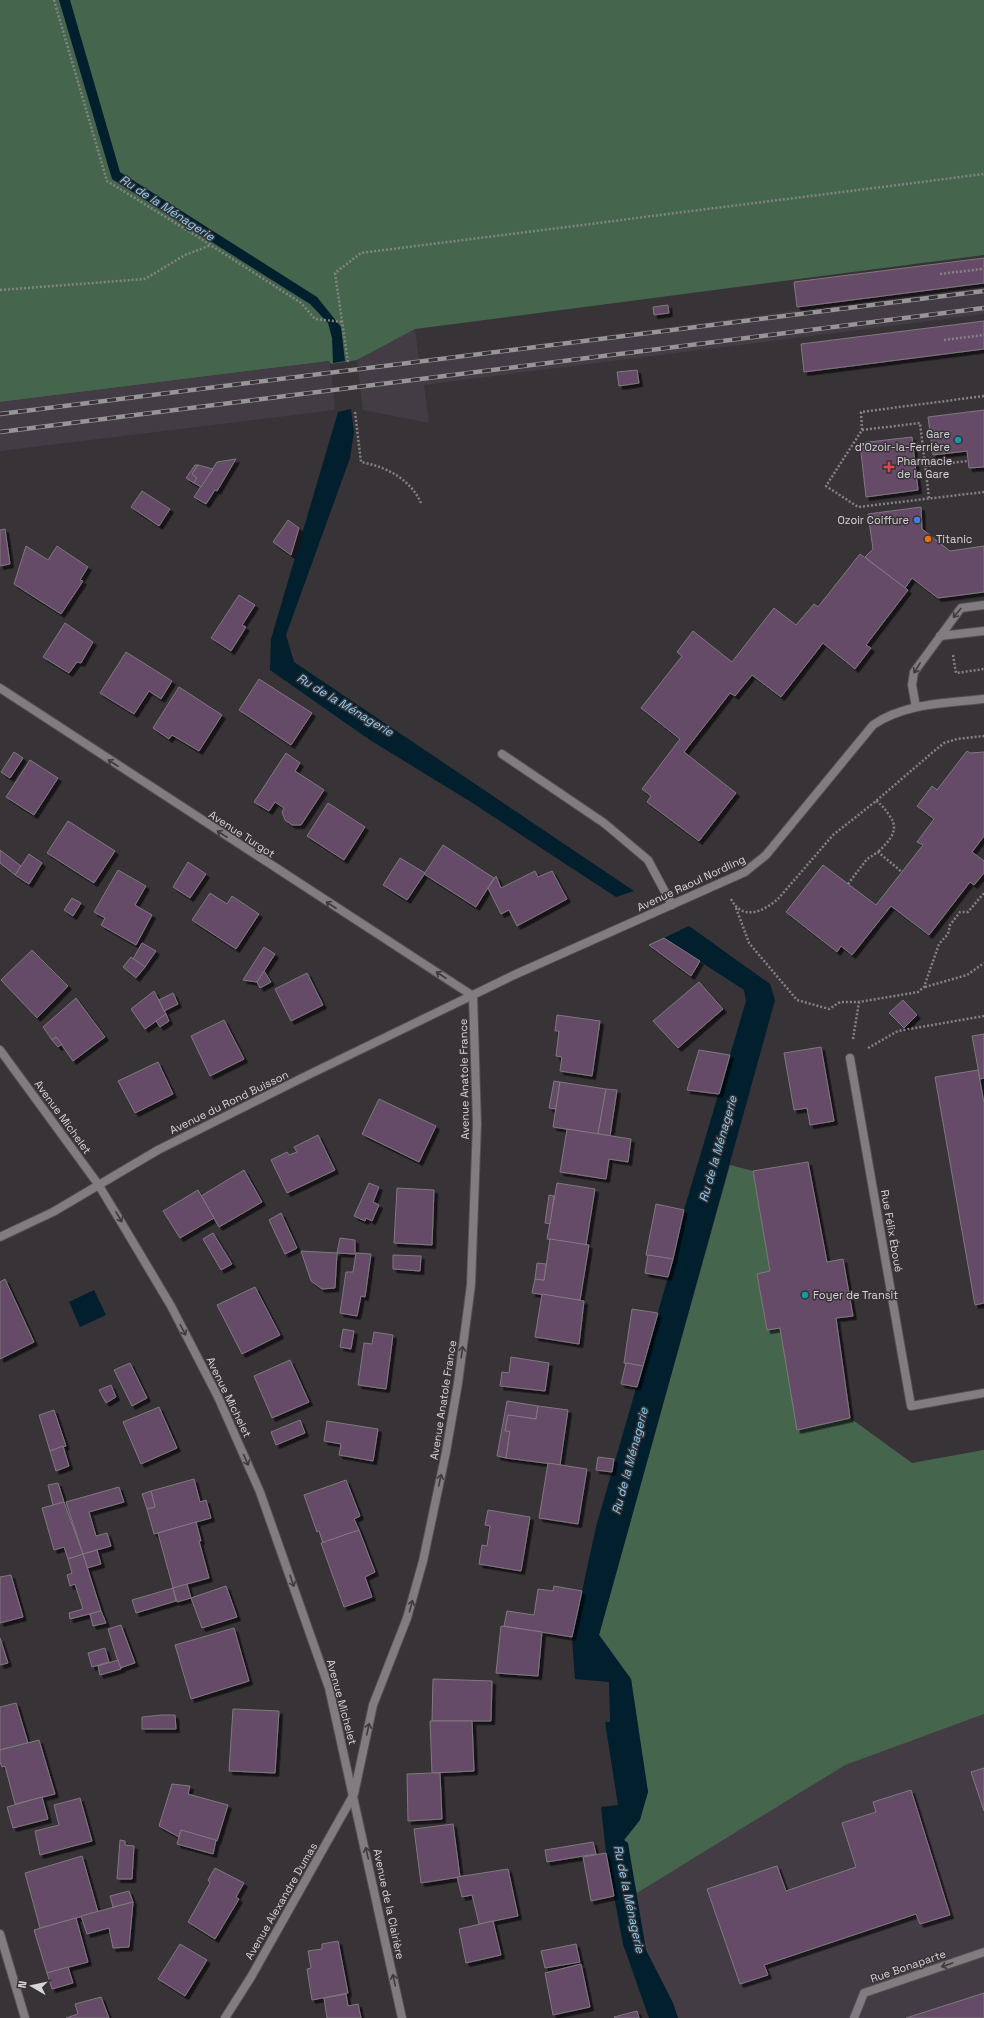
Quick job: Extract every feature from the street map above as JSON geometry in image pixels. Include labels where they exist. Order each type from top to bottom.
[{"type":"street","points":[[916,707],[912,685],[914,672],[961,608],[984,605]]},
{"type":"street","points":[[940,636],[984,631]]},
{"type":"street","name":"Avenue Turgot","points":[[0,688],[473,996]]},
{"type":"street","name":"Avenue Raoul Nordling","points":[[473,996],[514,975],[746,872],[766,855],[873,725],[895,713],[916,707],[984,698]]},
{"type":"street","points":[[502,754],[604,823],[648,860],[672,905]]},
{"type":"street","name":"Avenue du Rond Buisson","points":[[0,1238],[53,1212],[98,1184],[158,1150],[473,996]]},
{"type":"street","name":"Avenue Anatole France","points":[[354,1794],[373,1706],[407,1618],[423,1560],[446,1452],[458,1383],[471,1285],[476,1198],[477,1124],[473,996]]},
{"type":"street","name":"Avenue Michelet","points":[[0,1050],[98,1184],[174,1313],[218,1397],[260,1492],[329,1688],[354,1794]]},
{"type":"street","name":"Rue Félix Éboué","points":[[850,1058],[911,1406],[984,1393]]},
{"type":"street","name":"Avenue Alexandre Dumas","points":[[225,2018],[251,1977],[354,1794]]},
{"type":"street","name":"Avenue de la Clairière","points":[[354,1794],[402,2018]]},
{"type":"street","points":[[0,1934],[25,2018]]},
{"type":"street","name":"Rue Bonaparte","points":[[854,2018],[864,1993],[984,1952]]},
{"type":"path","points":[[54,0],[107,181],[301,303],[315,319],[342,322]]},
{"type":"path","points":[[348,362],[335,273],[361,253],[984,174]]},
{"type":"path","points":[[0,290],[145,279],[185,254],[211,245]]},
{"type":"path","points":[[940,274],[982,269]]},
{"type":"path","points":[[944,340],[984,335]]},
{"type":"path","points":[[984,396],[861,412],[862,430],[826,486],[858,507],[984,492]]},
{"type":"path","points":[[355,412],[361,462],[372,464],[405,480],[417,494],[422,503]]},
{"type":"path","points":[[862,430],[920,423],[930,498]]},
{"type":"path","points":[[925,466],[968,461]]},
{"type":"path","points":[[951,635],[956,673],[984,669]]},
{"type":"path","points":[[736,908],[747,913],[769,908],[832,835],[876,801],[944,743],[957,739],[984,736]]},
{"type":"path","points":[[848,884],[866,859],[878,852],[895,832],[895,826],[887,811],[876,801]]},
{"type":"path","points":[[878,852],[902,872]]},
{"type":"path","points":[[723,883],[736,908],[749,943],[797,1000],[829,1009],[840,1002],[859,1002],[918,992],[924,987],[967,975],[984,963]]},
{"type":"path","points":[[924,987],[940,944],[948,934],[950,925],[960,912],[968,912],[984,893]]},
{"type":"path","points":[[850,1058],[859,1002]]},
{"type":"path","points":[[850,1058],[898,1031],[984,1016]]},
{"type":"shaded area","points":[[984,286],[984,314],[424,385],[429,423],[363,410],[357,360],[415,329],[419,360]]},
{"type":"shaded area","points":[[330,361],[335,410],[0,451],[0,402]]},
{"type":"shaded area","points":[[730,1165],[753,1171],[757,1274],[767,1330],[780,1328],[797,1429],[850,1418],[912,1463],[984,1450],[984,2018],[678,2018],[673,2003],[646,1951],[605,1722],[610,1722],[609,1682],[638,1492]]},
{"type":"green space","points":[[0,0],[984,0],[984,255],[415,329],[357,360],[331,364],[329,361],[0,402]]},
{"type":"green space","points":[[730,1165],[753,1171],[770,1271],[757,1274],[767,1330],[780,1328],[797,1429],[850,1418],[912,1463],[984,1450],[984,1714],[845,1765],[637,1893],[624,1840],[637,1824],[648,1792],[631,1679],[599,1635]]},
{"type":"water","name":"Ru de la Ménagerie","points":[[59,0],[70,0],[120,172],[317,297],[341,327],[345,361],[333,363],[332,338],[328,323],[310,304],[112,179]]},
{"type":"water","name":"Ru de la Ménagerie","points":[[351,409],[354,432],[350,458],[286,635],[294,662],[634,891],[616,897],[471,802],[370,740],[270,670],[271,639],[338,412]]},
{"type":"water","name":"Ru de la Ménagerie","points":[[689,926],[770,984],[775,1000],[599,1635],[631,1679],[648,1792],[640,1820],[624,1840],[628,1843],[646,1950],[673,2003],[678,2018],[649,2018],[623,1944],[606,1853],[601,1807],[618,1805],[605,1722],[610,1722],[609,1682],[575,1679],[572,1637],[596,1527],[673,1260],[684,1210],[746,1001],[744,990],[664,938]]},
{"type":"water","points":[[94,1290],[106,1315],[80,1327],[69,1302]]},
{"type":"building","points":[[984,258],[984,283],[797,307],[794,282]]},
{"type":"building","points":[[668,305],[669,313],[654,315],[653,307]]},
{"type":"building","points":[[984,321],[984,349],[804,372],[801,344]]},
{"type":"building","points":[[637,370],[639,383],[619,386],[617,372]]},
{"type":"building","name":"Gare d'Ozoir-la-Ferrière","points":[[984,410],[984,467],[969,468],[967,451],[933,455],[928,417]]},
{"type":"building","name":"Pharmacie de la Gare","points":[[912,437],[918,490],[866,497],[860,443]]},
{"type":"building","points":[[236,459],[217,491],[215,490],[206,504],[194,497],[217,462]]},
{"type":"building","points":[[195,465],[198,465],[192,474],[197,478],[194,483],[186,478]]},
{"type":"building","points":[[198,465],[213,469],[201,487],[194,483],[197,478],[192,474]]},
{"type":"building","points":[[142,491],[170,509],[159,526],[131,507]]},
{"type":"building","points":[[921,507],[922,529],[950,551],[984,546],[984,592],[938,598],[912,578],[905,588],[865,557],[873,549],[868,514]]},
{"type":"building","points":[[288,520],[299,528],[291,555],[273,542]]},
{"type":"building","points":[[5,529],[10,564],[0,566],[0,530]]},
{"type":"building","points":[[26,546],[48,560],[57,546],[88,567],[80,580],[83,581],[61,614],[14,584]]},
{"type":"building","points":[[860,554],[908,590],[866,645],[871,648],[855,669],[823,643],[781,697],[752,675],[735,696],[730,693],[684,752],[736,793],[699,841],[647,802],[651,796],[642,789],[680,739],[641,708],[682,656],[677,652],[693,631],[732,662],[774,608],[796,625],[814,604],[818,607]]},
{"type":"building","points":[[239,595],[255,605],[242,625],[246,627],[231,651],[211,638]]},
{"type":"building","points":[[65,623],[93,642],[81,663],[77,662],[69,673],[43,657]]},
{"type":"building","points":[[126,652],[172,681],[161,699],[149,691],[134,714],[100,693]]},
{"type":"building","points":[[259,679],[312,713],[291,745],[239,710]]},
{"type":"building","points":[[179,687],[222,715],[199,751],[172,735],[169,739],[153,728]]},
{"type":"building","points":[[967,751],[970,753],[984,752],[984,836],[972,852],[984,861],[984,873],[974,885],[970,882],[929,935],[891,906],[852,955],[841,946],[837,952],[786,912],[823,865],[876,905],[923,845],[917,842],[934,819],[917,806],[932,786],[937,790]]},
{"type":"building","points":[[14,752],[23,758],[10,778],[1,772]]},
{"type":"building","points":[[286,753],[300,763],[295,771],[324,790],[301,825],[292,825],[285,820],[282,812],[284,808],[275,802],[269,811],[254,802]]},
{"type":"building","points":[[30,760],[58,778],[34,815],[6,797]]},
{"type":"building","points":[[328,803],[365,827],[344,860],[307,836]]},
{"type":"building","points":[[68,821],[115,851],[94,883],[47,853]]},
{"type":"building","points":[[443,845],[494,878],[476,907],[424,874]]},
{"type":"building","points":[[0,850],[21,866],[15,875],[0,863]]},
{"type":"building","points":[[29,854],[42,863],[29,884],[15,875]]},
{"type":"building","points":[[400,858],[425,873],[407,900],[383,885]]},
{"type":"building","points":[[188,862],[206,874],[190,898],[173,887]]},
{"type":"building","points":[[118,870],[146,886],[135,905],[152,915],[136,945],[101,925],[105,918],[94,912]]},
{"type":"building","points":[[535,871],[538,877],[552,871],[567,899],[517,926],[509,910],[501,914],[488,888],[496,876],[501,888]]},
{"type":"building","points":[[210,893],[227,904],[232,896],[259,914],[236,949],[192,920]]},
{"type":"building","points":[[72,898],[81,903],[73,916],[64,910]]},
{"type":"building","points":[[664,938],[700,961],[691,976],[649,945]]},
{"type":"building","points":[[142,943],[156,951],[145,967],[133,959]]},
{"type":"building","points":[[264,947],[275,954],[257,982],[243,980]]},
{"type":"building","points":[[32,950],[68,986],[37,1018],[1,980]]},
{"type":"building","points":[[131,957],[145,967],[136,978],[123,967]]},
{"type":"building","points":[[264,971],[271,982],[260,988],[257,982]]},
{"type":"building","points":[[307,973],[323,1005],[291,1021],[275,989]]},
{"type":"building","points":[[699,982],[723,1009],[678,1048],[653,1021]]},
{"type":"building","points":[[154,991],[166,1014],[145,1029],[131,1009]]},
{"type":"building","points":[[173,993],[178,1004],[164,1011],[159,1000]]},
{"type":"building","points":[[76,998],[105,1037],[73,1061],[56,1037],[52,1040],[43,1027]]},
{"type":"building","points":[[903,1000],[917,1015],[904,1028],[889,1013]]},
{"type":"building","points":[[166,1014],[169,1021],[160,1027],[156,1021]]},
{"type":"building","points":[[557,1015],[600,1021],[592,1076],[560,1071],[562,1057],[556,1056],[559,1031],[555,1031]]},
{"type":"building","points":[[224,1020],[244,1059],[210,1076],[191,1036]]},
{"type":"building","points":[[984,1034],[984,1078],[980,1079],[972,1036]]},
{"type":"building","points":[[56,1037],[62,1044],[58,1047],[52,1040]]},
{"type":"building","points":[[821,1047],[834,1121],[810,1125],[807,1108],[794,1110],[784,1053]]},
{"type":"building","points":[[699,1050],[730,1055],[719,1094],[687,1090]]},
{"type":"building","points":[[158,1062],[173,1094],[135,1113],[118,1081]]},
{"type":"building","points":[[978,1070],[984,1103],[984,1303],[975,1305],[935,1077]]},
{"type":"building","points":[[554,1081],[560,1082],[556,1109],[549,1108]]},
{"type":"building","points":[[560,1082],[606,1089],[598,1134],[553,1127]]},
{"type":"building","points":[[606,1089],[617,1090],[610,1136],[598,1134]]},
{"type":"building","points":[[379,1099],[436,1126],[419,1162],[362,1134]]},
{"type":"building","points":[[567,1129],[631,1139],[628,1162],[609,1159],[606,1179],[560,1172]]},
{"type":"building","points":[[318,1135],[335,1170],[287,1193],[271,1160],[287,1152],[289,1155],[297,1152],[294,1147]]},
{"type":"building","name":"Foyer de Transit","points":[[808,1162],[827,1262],[843,1259],[853,1316],[836,1318],[850,1418],[797,1430],[780,1328],[767,1330],[757,1274],[770,1271],[753,1171]]},
{"type":"building","points":[[244,1170],[262,1202],[219,1227],[201,1196]]},
{"type":"building","points":[[369,1183],[379,1187],[373,1202],[379,1205],[372,1221],[366,1218],[365,1221],[354,1216]]},
{"type":"building","points":[[557,1183],[595,1189],[586,1245],[547,1239]]},
{"type":"building","points":[[397,1188],[434,1190],[432,1245],[394,1243]]},
{"type":"building","points":[[198,1190],[214,1218],[180,1238],[163,1211]]},
{"type":"building","points":[[549,1195],[554,1196],[550,1224],[545,1223]]},
{"type":"building","points":[[656,1204],[684,1210],[673,1259],[646,1255]]},
{"type":"building","points":[[281,1213],[297,1248],[285,1254],[269,1220]]},
{"type":"building","points":[[213,1233],[232,1264],[221,1270],[203,1239]]},
{"type":"building","points":[[340,1238],[355,1240],[355,1254],[337,1253]]},
{"type":"building","points":[[550,1239],[589,1245],[580,1300],[532,1293],[535,1279],[544,1280]]},
{"type":"building","points":[[301,1251],[337,1253],[335,1288],[322,1289],[311,1281]]},
{"type":"building","points":[[356,1253],[371,1254],[365,1297],[361,1296],[357,1316],[340,1313],[346,1272],[353,1272]]},
{"type":"building","points":[[393,1255],[421,1256],[420,1271],[393,1269]]},
{"type":"building","points":[[648,1255],[673,1259],[668,1277],[645,1273]]},
{"type":"building","points":[[537,1263],[546,1264],[544,1280],[535,1279]]},
{"type":"building","points":[[5,1279],[34,1342],[0,1359],[0,1282]]},
{"type":"building","points":[[255,1287],[280,1335],[242,1354],[217,1305]]},
{"type":"building","points":[[542,1294],[584,1301],[579,1344],[535,1337]]},
{"type":"building","points":[[632,1309],[658,1313],[643,1366],[624,1363]]},
{"type":"building","points":[[343,1329],[354,1331],[351,1349],[340,1347]]},
{"type":"building","points":[[374,1332],[393,1335],[386,1389],[358,1385],[364,1343],[372,1344]]},
{"type":"building","points":[[511,1357],[549,1363],[545,1391],[500,1386],[502,1372],[509,1373]]},
{"type":"building","points":[[290,1360],[309,1402],[272,1418],[254,1376]]},
{"type":"building","points":[[130,1363],[147,1398],[132,1406],[114,1370]]},
{"type":"building","points":[[626,1363],[643,1366],[637,1387],[621,1384]]},
{"type":"building","points":[[111,1385],[116,1397],[106,1403],[99,1390]]},
{"type":"building","points":[[507,1401],[538,1406],[536,1419],[508,1415],[505,1431],[510,1431],[506,1458],[497,1456]]},
{"type":"building","points":[[538,1406],[568,1410],[560,1465],[506,1458],[510,1431],[505,1431],[508,1415],[536,1419]]},
{"type":"building","points":[[159,1407],[177,1448],[141,1464],[123,1422]]},
{"type":"building","points":[[54,1410],[66,1446],[50,1451],[39,1415]]},
{"type":"building","points":[[300,1420],[305,1433],[276,1445],[271,1432]]},
{"type":"building","points":[[327,1421],[378,1429],[373,1461],[339,1455],[341,1444],[324,1441]]},
{"type":"building","points":[[63,1446],[69,1466],[56,1471],[50,1451]]},
{"type":"building","points":[[598,1457],[614,1459],[612,1472],[596,1470]]},
{"type":"building","points":[[548,1463],[587,1469],[578,1524],[539,1518]]},
{"type":"building","points":[[194,1479],[200,1502],[206,1500],[211,1518],[154,1534],[147,1509],[155,1507],[151,1491]]},
{"type":"building","points":[[346,1480],[360,1516],[354,1519],[359,1530],[323,1543],[319,1531],[317,1532],[304,1495]]},
{"type":"building","points":[[58,1483],[64,1502],[53,1505],[48,1485]]},
{"type":"building","points":[[119,1487],[124,1502],[89,1512],[96,1536],[107,1533],[111,1546],[83,1554],[66,1502]]},
{"type":"building","points":[[151,1491],[155,1507],[147,1509],[142,1494]]},
{"type":"building","points":[[64,1502],[83,1554],[68,1559],[64,1547],[54,1550],[42,1508]]},
{"type":"building","points":[[488,1510],[530,1517],[521,1571],[479,1564],[482,1545],[487,1546],[490,1526],[485,1525]]},
{"type":"building","points":[[196,1522],[201,1541],[199,1541],[209,1578],[173,1588],[158,1533]]},
{"type":"building","points":[[359,1530],[375,1572],[365,1577],[372,1597],[344,1607],[321,1543]]},
{"type":"building","points":[[97,1550],[101,1564],[87,1568],[83,1554]]},
{"type":"building","points":[[83,1554],[101,1611],[70,1619],[69,1613],[83,1609],[75,1584],[70,1586],[67,1575],[72,1573],[68,1559]]},
{"type":"building","points":[[11,1575],[23,1617],[0,1623],[0,1577]]},
{"type":"building","points":[[187,1584],[191,1598],[177,1602],[173,1588]]},
{"type":"building","points":[[226,1586],[237,1617],[202,1628],[191,1598]]},
{"type":"building","points":[[554,1586],[582,1591],[572,1637],[504,1626],[507,1611],[534,1615],[538,1589],[553,1591]]},
{"type":"building","points":[[173,1588],[176,1601],[136,1613],[132,1600]]},
{"type":"building","points":[[101,1611],[106,1623],[93,1626],[90,1614]]},
{"type":"building","points":[[121,1625],[135,1663],[120,1668],[108,1629]]},
{"type":"building","points":[[501,1626],[542,1632],[538,1676],[496,1673]]},
{"type":"building","points":[[234,1628],[249,1681],[191,1699],[175,1645]]},
{"type":"building","points":[[0,1638],[8,1663],[0,1665]]},
{"type":"building","points":[[105,1648],[109,1662],[92,1667],[88,1653]]},
{"type":"building","points":[[118,1660],[121,1669],[100,1675],[98,1666]]},
{"type":"building","points":[[433,1679],[492,1681],[491,1721],[432,1721]]},
{"type":"building","points":[[16,1703],[28,1743],[0,1750],[0,1707]]},
{"type":"building","points":[[233,1709],[279,1711],[275,1773],[229,1771]]},
{"type":"building","points":[[175,1715],[176,1729],[142,1729],[142,1717]]},
{"type":"building","points":[[430,1721],[472,1721],[474,1771],[432,1773]]},
{"type":"building","points":[[39,1740],[55,1794],[15,1804],[5,1766],[2,1767],[0,1762],[0,1750]]},
{"type":"building","points":[[984,1768],[984,1811],[971,1772]]},
{"type":"building","points":[[440,1773],[442,1819],[408,1821],[407,1774]]},
{"type":"building","points":[[172,1784],[190,1786],[188,1794],[228,1805],[217,1841],[181,1830],[179,1837],[159,1826]]},
{"type":"building","points":[[911,1790],[950,1915],[920,1924],[916,1914],[764,1965],[768,1975],[740,1984],[707,1889],[777,1866],[786,1891],[856,1867],[842,1823],[876,1812],[873,1802]]},
{"type":"building","points":[[42,1797],[48,1819],[13,1828],[7,1807]]},
{"type":"building","points":[[80,1798],[92,1841],[40,1855],[35,1831],[59,1825],[54,1805]]},
{"type":"building","points":[[453,1824],[460,1877],[421,1883],[414,1829]]},
{"type":"building","points":[[181,1830],[216,1840],[213,1854],[177,1844]]},
{"type":"building","points":[[120,1840],[125,1841],[125,1845],[134,1846],[132,1879],[117,1879]]},
{"type":"building","points":[[593,1842],[596,1854],[547,1862],[545,1850]]},
{"type":"building","points":[[606,1853],[614,1896],[591,1901],[583,1857]]},
{"type":"building","points":[[82,1856],[98,1912],[40,1928],[25,1873]]},
{"type":"building","points":[[215,1868],[244,1883],[236,1897],[239,1899],[215,1939],[188,1922],[210,1883],[208,1880]]},
{"type":"building","points":[[508,1869],[518,1916],[479,1924],[472,1895],[462,1897],[457,1877]]},
{"type":"building","points":[[129,1891],[133,1902],[113,1907],[110,1896]]},
{"type":"building","points":[[133,1902],[129,1947],[113,1948],[109,1928],[87,1934],[81,1916]]},
{"type":"building","points":[[76,1918],[88,1962],[47,1973],[34,1930]]},
{"type":"building","points":[[493,1921],[501,1955],[466,1963],[459,1929]]},
{"type":"building","points":[[338,1941],[348,1993],[312,2000],[307,1969],[311,1968],[308,1951],[322,1949],[322,1944]]},
{"type":"building","points":[[180,1944],[207,1960],[185,1996],[158,1979]]},
{"type":"building","points":[[576,1944],[580,1962],[545,1968],[541,1951]]},
{"type":"building","points":[[581,1964],[590,2007],[553,2015],[545,1973]]},
{"type":"building","points":[[68,1967],[73,1983],[52,1989],[47,1973]]},
{"type":"building","points":[[984,1993],[984,2018],[906,2018]]},
{"type":"building","points":[[346,1994],[348,2006],[358,2004],[361,2018],[327,2018],[324,1998]]},
{"type":"building","points":[[101,1997],[109,2018],[66,2018],[78,2014],[75,2004]]},
{"type":"building","points":[[637,2011],[639,2018],[614,2017]]},
{"type":"railway","points":[[0,414],[984,291]]},
{"type":"railway","points":[[0,432],[984,308]]},
{"type":"place","name":"Gare d'Ozoir-la-Ferrière","points":[[958,440]]},
{"type":"place","name":"Pharmacie de la Gare","points":[[889,467]]},
{"type":"place","name":"Ozoir Coiffure","points":[[917,520]]},
{"type":"place","name":"Titanic","points":[[928,539]]},
{"type":"place","name":"Foyer de Transit","points":[[805,1295]]}]
